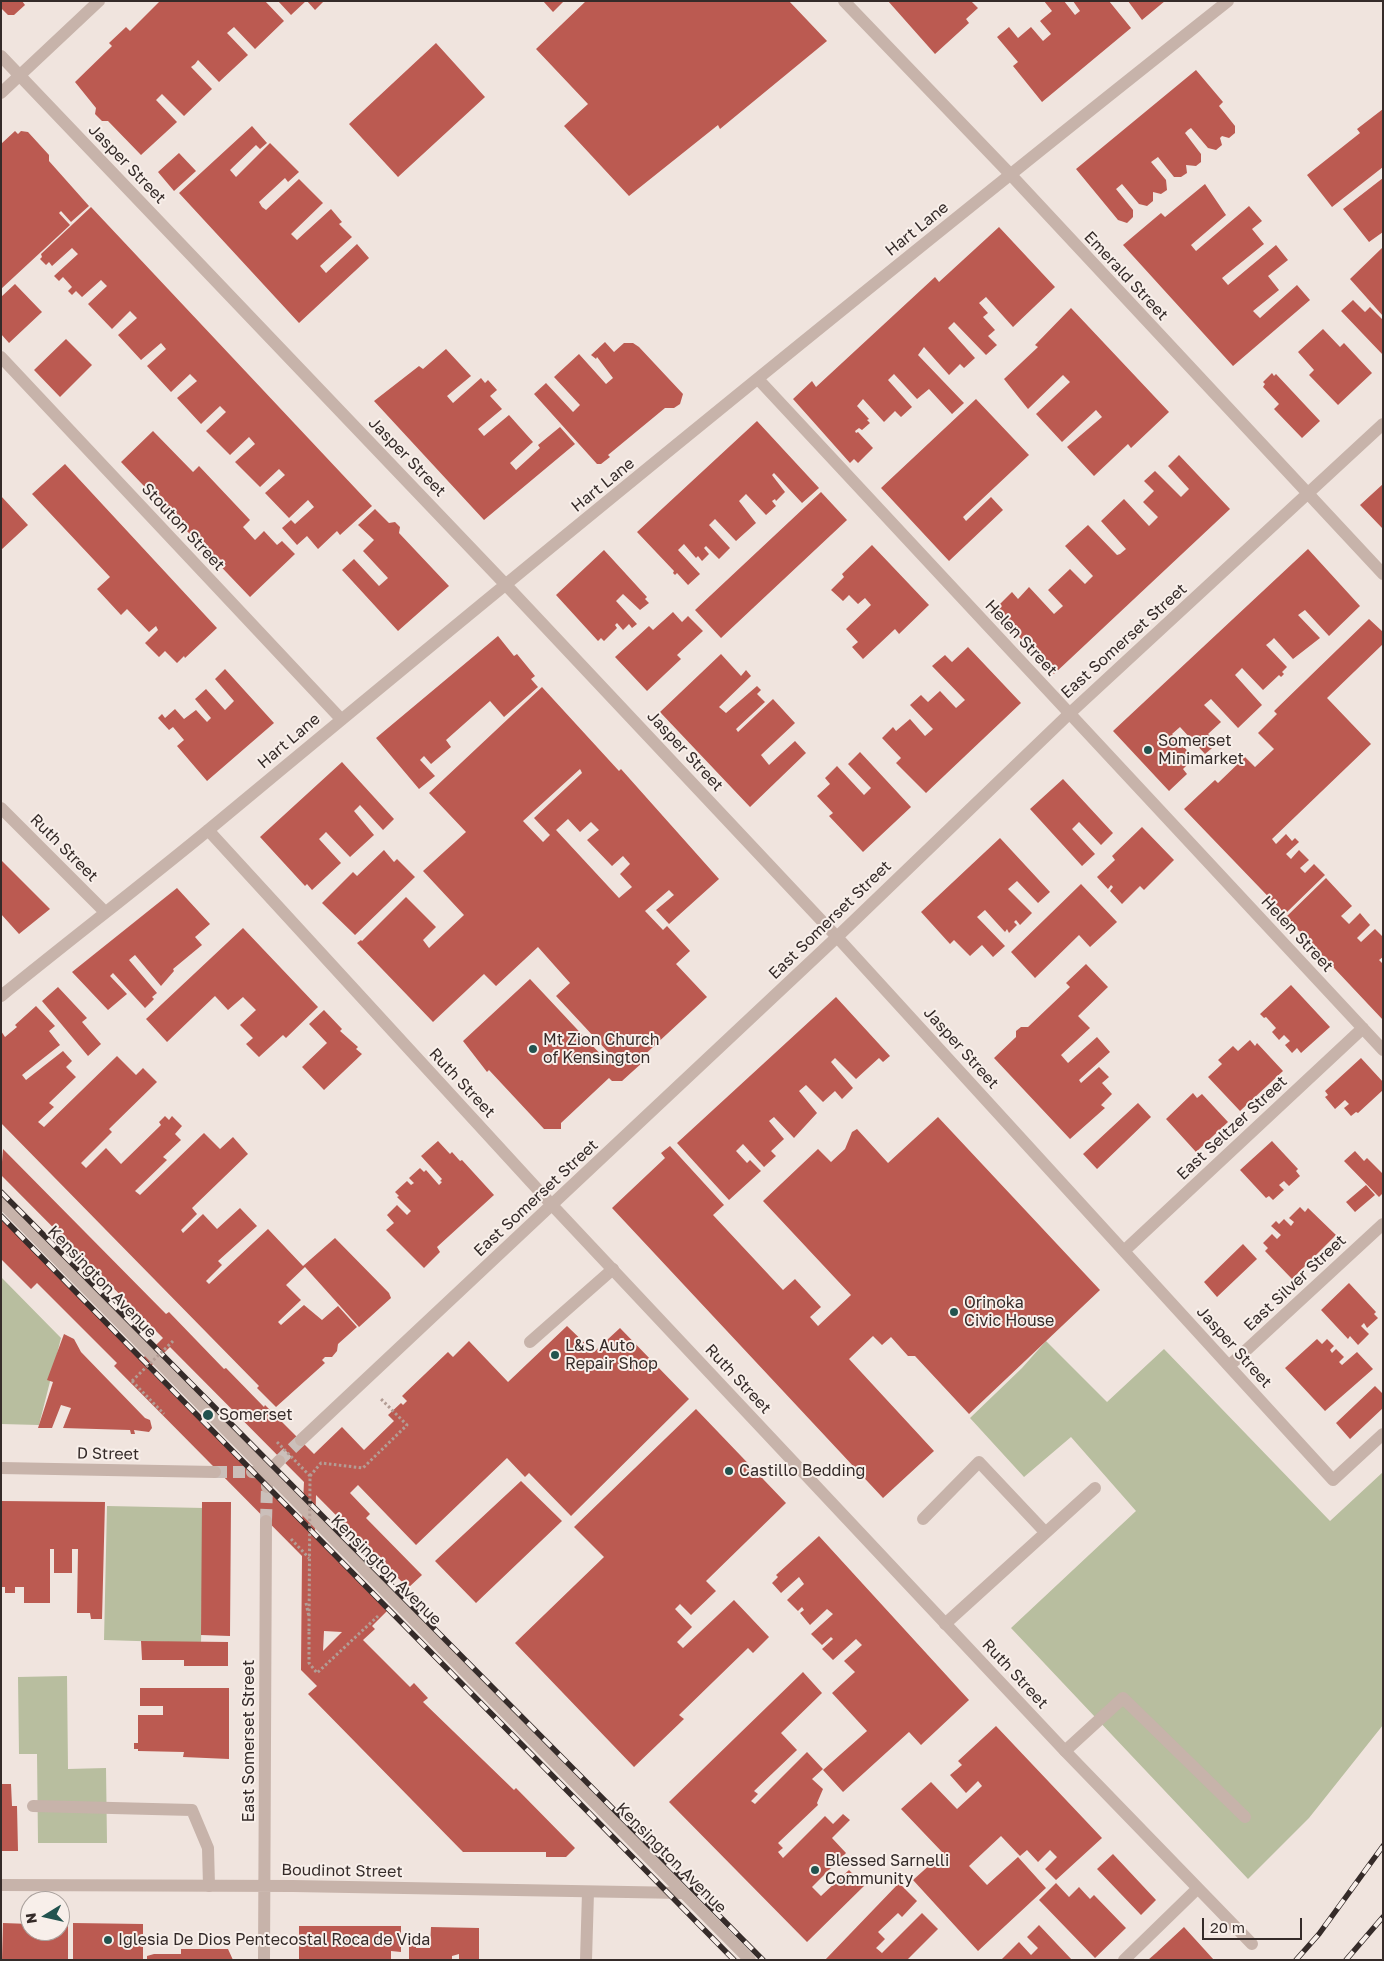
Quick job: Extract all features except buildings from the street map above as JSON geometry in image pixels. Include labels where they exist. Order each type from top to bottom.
[{"type":"street","points":[[1,93],[99,1]]},
{"type":"street","name":"Emerald Street","points":[[844,1],[1010,174],[1383,574]]},
{"type":"street","name":"Hart Lane","points":[[1,996],[208,830],[341,719],[1010,174],[1228,1]]},
{"type":"street","name":"Jasper Street","points":[[1,56],[506,585],[837,936],[1333,1480],[1383,1434]]},
{"type":"street","name":"Stouton Street","points":[[1,358],[341,719]]},
{"type":"street","name":"Helen Street","points":[[758,379],[1383,1050]]},
{"type":"street","name":"East Somerset Street","points":[[301,1440],[837,936],[1068,714],[1383,424]]},
{"type":"street","name":"Ruth Street","points":[[1,808],[104,912]]},
{"type":"street","name":"Ruth Street","points":[[208,830],[552,1205],[1065,1751],[1252,1944]]},
{"type":"street","name":"East Seltzer Street","points":[[1124,1251],[1363,1028]]},
{"type":"street","name":"Kensington Avenue","points":[[1,1202],[750,1960]]},
{"type":"street","name":"East Silver Street","points":[[1229,1366],[1383,1224]]},
{"type":"street","points":[[530,1342],[613,1269]]},
{"type":"street","points":[[252,1472],[267,1472],[279,1461]]},
{"type":"street","points":[[923,1519],[979,1462],[1045,1532]]},
{"type":"street","name":"D Street","points":[[1,1468],[215,1472]]},
{"type":"street","points":[[267,1472],[267,1487]]},
{"type":"street","points":[[945,1624],[1095,1488]]},
{"type":"street","name":"East Somerset Street","points":[[264,1960],[266,1522]]},
{"type":"street","points":[[1065,1751],[1123,1698],[1245,1817]]},
{"type":"street","points":[[32,1806],[192,1810],[208,1848],[209,1886]]},
{"type":"street","name":"Boudinot Street","points":[[1,1885],[264,1886],[682,1893]]},
{"type":"street","points":[[1124,1960],[1197,1889]]},
{"type":"street","points":[[586,1960],[588,1892]]},
{"type":"path","points":[[164,1414],[132,1381],[173,1341]]},
{"type":"path","points":[[394,1412],[407,1425],[363,1468],[321,1463],[310,1476],[309,1663],[317,1673],[394,1601]]},
{"type":"path","points":[[277,1442],[310,1476]]},
{"type":"path","points":[[284,1532],[310,1558]]},
{"type":"path","points":[[306,1603],[309,1617]]},
{"type":"green space","points":[[1,1277],[61,1338],[39,1425],[1,1424]]},
{"type":"green space","points":[[1046,1341],[1107,1402],[1164,1349],[1330,1521],[1383,1472],[1383,1725],[1309,1818],[1248,1879],[1011,1628],[1136,1511],[1071,1437],[1024,1477],[970,1418],[1022,1368]]},
{"type":"green space","points":[[107,1506],[204,1508],[201,1643],[104,1640]]},
{"type":"green space","points":[[67,1676],[68,1769],[106,1768],[107,1843],[38,1843],[37,1754],[19,1754],[18,1677]]},
{"type":"tunnel","points":[[279,1461],[301,1440]]},
{"type":"tunnel","points":[[215,1472],[252,1472]]},
{"type":"tunnel","points":[[266,1521],[267,1487]]},
{"type":"railway","points":[[1,1192],[763,1960]]},
{"type":"railway","points":[[1,1216],[734,1960]]},
{"type":"railway","points":[[1296,1960],[1319,1934],[1383,1846]]},
{"type":"railway","points":[[1346,1960],[1383,1917]]},
{"type":"place","name":"Somerset Minimarket","points":[[1148,750]]},
{"type":"place","name":"Mt Zion Church of Kensington","points":[[533,1049]]},
{"type":"place","name":"Orinoka Civic House","points":[[954,1312]]},
{"type":"place","name":"L&S Auto Repair Shop","points":[[555,1355]]},
{"type":"place","name":"Somerset","points":[[208,1415]]},
{"type":"place","name":"Castillo Bedding","points":[[729,1471]]},
{"type":"place","name":"Blessed Sarnelli Community","points":[[815,1870]]},
{"type":"place","name":"Iglesia De Dios Pentecostal Roca de Vida","points":[[108,1940]]}]
